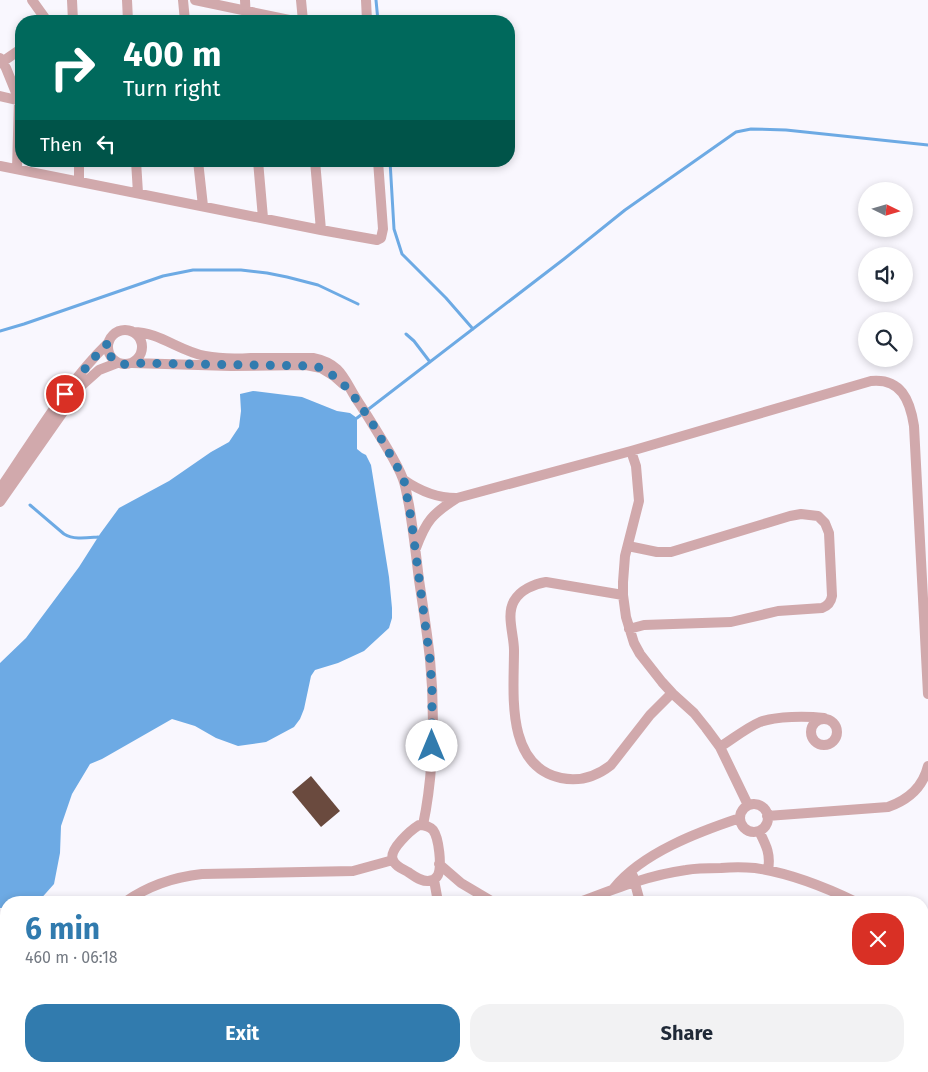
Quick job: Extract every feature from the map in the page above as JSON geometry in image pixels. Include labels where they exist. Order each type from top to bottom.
[{"type":"street","points":[[32,0],[43,15]]},
{"type":"street","points":[[72,0],[73,15]]},
{"type":"street","points":[[127,0],[128,15]]},
{"type":"street","points":[[183,0],[184,15]]},
{"type":"street","points":[[195,0],[243,15]]},
{"type":"street","points":[[245,0],[246,15]]},
{"type":"street","points":[[301,0],[302,15]]},
{"type":"street","points":[[366,0],[367,15]]},
{"type":"street","points":[[15,52],[1,60],[15,87]]},
{"type":"street","points":[[0,96],[15,99]]},
{"type":"street","points":[[0,166],[373,240],[381,238],[383,229],[378,167]]},
{"type":"street","points":[[79,167],[80,182]]},
{"type":"street","points":[[136,167],[138,193]]},
{"type":"street","points":[[199,167],[203,206]]},
{"type":"street","points":[[259,167],[263,218]]},
{"type":"street","points":[[316,167],[322,230]]},
{"type":"street","points":[[0,489],[65,394],[112,336],[125,330],[154,335],[186,351],[211,357],[231,359],[318,359],[336,368],[345,379],[351,392]]},
{"type":"street","points":[[108,343],[111,358],[125,365],[132,363],[141,355],[142,348],[139,337],[133,332]]},
{"type":"street","points":[[0,502],[82,385],[99,370],[118,363]]},
{"type":"street","points":[[132,363],[314,366],[327,371],[340,381],[351,392],[371,421],[404,480],[416,548],[430,660],[432,696],[431,770],[424,825]]},
{"type":"street","points":[[404,480],[431,495],[457,498],[631,451],[871,381],[884,381],[892,384],[898,388],[908,401],[914,426],[928,694]]},
{"type":"street","points":[[631,451],[636,466],[639,501],[628,546],[622,582],[629,629],[636,648],[672,693],[694,713],[720,747],[748,805]]},
{"type":"street","points":[[416,548],[423,530],[436,512],[457,498]]},
{"type":"street","points":[[628,546],[657,552],[671,552],[790,516],[801,514],[818,516],[825,523],[828,533],[832,596],[830,604],[822,608],[778,611],[730,622],[644,625],[629,629]]},
{"type":"street","points":[[623,595],[546,582],[525,590],[514,601],[511,611],[514,648],[514,709],[516,726],[524,750],[534,762],[547,773],[554,776],[568,779],[592,776],[612,765],[650,715],[672,693]]},
{"type":"street","points":[[720,747],[762,722],[798,717],[830,719],[837,726],[837,736],[828,745],[819,744],[814,740],[806,722],[798,717]]},
{"type":"street","points":[[811,731],[815,722],[824,718]]},
{"type":"street","points":[[767,816],[888,807],[903,801],[916,790],[928,766]]},
{"type":"street","points":[[748,805],[760,805],[765,810],[767,816],[765,826],[753,832],[746,830],[741,824],[742,811],[748,805]]},
{"type":"street","points":[[613,889],[631,870],[655,855],[702,832],[740,818]]},
{"type":"street","points":[[419,825],[424,825],[433,830],[438,845],[438,876],[430,881],[419,878],[396,864],[392,856],[394,850],[408,833],[419,825]]},
{"type":"street","points":[[759,830],[769,857],[768,870]]},
{"type":"street","points":[[136,896],[166,881],[202,874],[353,871],[393,860]]},
{"type":"street","points":[[439,864],[461,883],[483,896]]},
{"type":"street","points":[[595,896],[672,872],[738,867],[768,870],[824,888],[842,896]]},
{"type":"street","points":[[631,870],[638,896]]},
{"type":"street","points":[[434,880],[437,896]]},
{"type":"water","points":[[253,391],[302,397],[337,411],[350,413],[357,418],[357,449],[366,455],[371,465],[389,577],[392,618],[389,628],[364,651],[338,663],[315,670],[311,676],[300,719],[294,727],[266,742],[238,746],[216,738],[195,726],[172,719],[90,764],[72,794],[61,826],[60,853],[54,884],[43,896],[0,896],[0,663],[26,638],[79,567],[119,508],[169,481],[229,442],[239,427],[241,411],[240,394]]},
{"type":"building","points":[[311,776],[340,811],[321,827],[292,792]]},
{"type":"waterway","points":[[376,0],[377,15]]},
{"type":"waterway","points":[[357,418],[625,210],[736,132],[751,129],[786,130],[928,145]]},
{"type":"waterway","points":[[390,167],[394,229],[402,254],[446,298],[473,329]]},
{"type":"waterway","points":[[0,331],[163,276],[193,270],[241,270],[287,277],[318,285],[358,304]]},
{"type":"waterway","points":[[406,334],[414,341],[430,362]]},
{"type":"waterway","points":[[30,505],[68,536],[80,538],[98,537]]},
{"type":"route","points":[[65,394],[108,343],[108,351],[111,358],[125,365],[132,363],[306,366],[321,368],[340,381],[351,392],[371,421],[404,480],[430,660],[432,746]]}]
